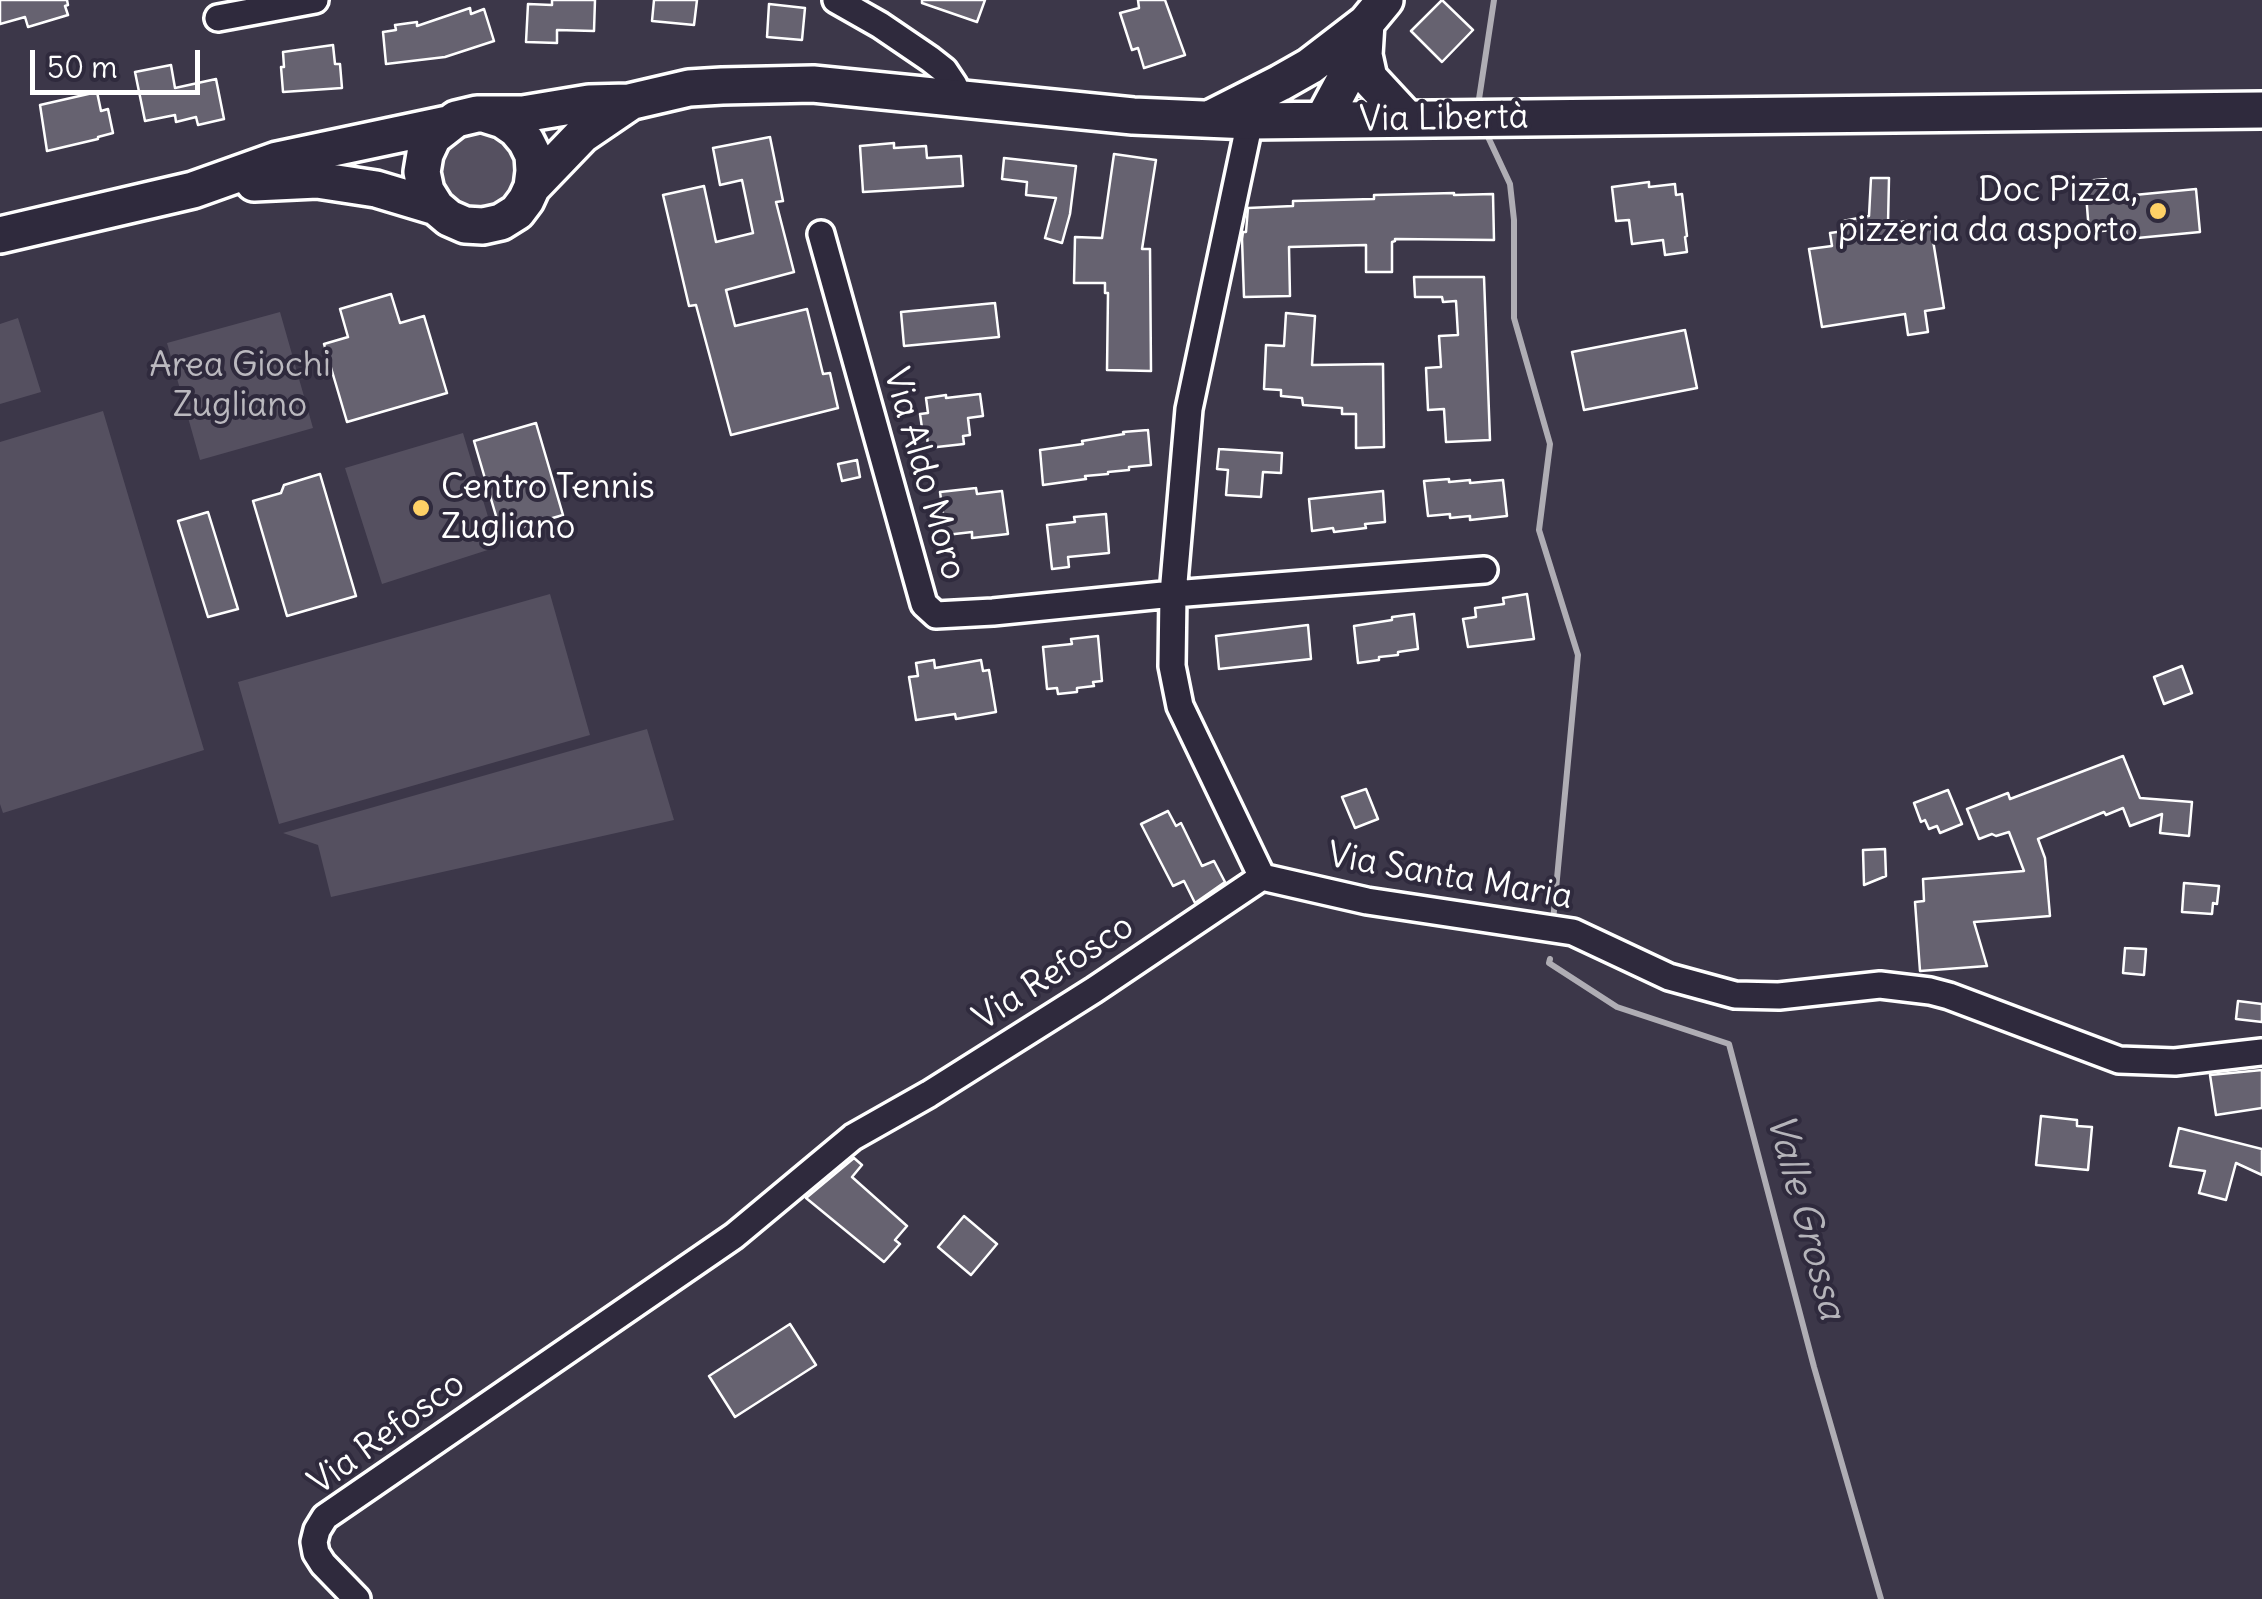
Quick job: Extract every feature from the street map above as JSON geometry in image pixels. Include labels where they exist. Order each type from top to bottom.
[{"type":"main road","points":[[1210,118],[1310,66],[1372,26]]},
{"type":"main road","points":[[1372,26],[1369,78],[1406,120]]},
{"type":"main road","points":[[1310,66],[1310,104],[1323,120],[1372,26]]},
{"type":"main road","name":"Via Libertà","points":[[487,115],[630,102],[689,88],[812,84],[1133,116],[1250,121],[2262,110]]},
{"type":"main road","name":"Via Libertà","points":[[532,187],[582,134],[630,102]]},
{"type":"main road","points":[[193,190],[277,160],[447,124],[466,116],[487,115],[516,128],[532,155],[532,187],[517,212],[501,222],[465,225],[436,207],[426,191],[422,172],[433,137],[447,124]]},
{"type":"main road","points":[[0,234],[193,190],[281,180],[317,180],[376,189],[436,207]]},
{"type":"street","points":[[218,18],[315,0]]},
{"type":"street","points":[[836,0],[944,70],[958,99]]},
{"type":"street","points":[[1250,121],[1189,408],[1173,594],[1172,666],[1180,706],[1262,877]]},
{"type":"street","name":"Via Aldo Moro","points":[[821,234],[924,604],[936,615],[1484,570]]},
{"type":"street","name":"Via Santa Maria","points":[[1262,877],[1367,901],[1573,932],[1669,977],[1736,995],[1779,996],[1880,985],[1949,996],[2119,1060],[2175,1062],[2262,1052]]},
{"type":"street","name":"Via Refosco","points":[[357,1599],[316,1553],[317,1530],[325,1517],[734,1236],[853,1137],[1094,990],[1262,877]]},
{"type":"green space","points":[[477,131],[507,141],[519,162],[515,192],[489,211],[458,207],[442,189],[439,174],[444,151],[462,135]]},
{"type":"green space","name":"Area Giochi Zugliano","points":[[280,312],[313,428],[200,460],[167,343]]},
{"type":"green space","points":[[18,318],[41,392],[0,404],[0,324]]},
{"type":"green space","points":[[103,411],[204,750],[3,813],[0,442]]},
{"type":"green space","name":"Centro Tennis Zugliano","points":[[463,433],[497,547],[382,584],[345,468]]},
{"type":"green space","points":[[550,594],[590,735],[279,824],[238,682]]},
{"type":"green space","points":[[647,729],[674,820],[331,897],[318,845],[283,833]]},
{"type":"building","points":[[0,0],[67,0],[68,15],[28,27],[25,17],[0,24]]},
{"type":"building","points":[[552,0],[595,0],[594,31],[557,30],[557,43],[526,42],[528,4],[552,5]]},
{"type":"building","points":[[654,0],[697,0],[694,25],[652,21]]},
{"type":"building","points":[[922,0],[985,0],[977,22]]},
{"type":"building","points":[[1138,0],[1165,0],[1185,55],[1144,68],[1138,48],[1132,50],[1120,13],[1139,8]]},
{"type":"building","points":[[1442,0],[1473,30],[1442,62],[1411,31]]},
{"type":"building","points":[[769,4],[805,8],[802,40],[767,37]]},
{"type":"building","points":[[470,8],[471,14],[484,9],[494,41],[445,57],[386,64],[383,32],[396,30],[395,25],[417,22],[417,26]]},
{"type":"building","points":[[333,45],[342,88],[283,92],[283,52]]},
{"type":"building","points":[[171,65],[175,88],[216,79],[224,119],[198,125],[196,117],[176,122],[175,115],[145,121],[135,72]]},
{"type":"building","points":[[97,92],[101,111],[108,109],[113,133],[47,151],[40,105]]},
{"type":"building","points":[[770,137],[783,201],[776,202],[794,272],[726,290],[735,326],[807,309],[823,374],[830,373],[838,408],[731,435],[696,305],[689,306],[663,195],[704,186],[716,242],[753,233],[742,180],[720,185],[713,148]]},
{"type":"building","points":[[894,143],[894,148],[926,146],[927,158],[961,156],[963,186],[863,192],[860,146]]},
{"type":"building","points":[[1114,154],[1156,160],[1142,249],[1150,249],[1151,371],[1107,370],[1105,283],[1074,283],[1075,237],[1102,238]]},
{"type":"building","points":[[1004,158],[1076,166],[1062,243],[1045,238],[1056,198],[1026,195],[1027,182],[1002,179]]},
{"type":"building","points":[[1871,178],[1889,178],[1888,224],[1907,221],[1909,232],[1931,228],[1944,308],[1925,311],[1928,332],[1908,335],[1905,314],[1822,327],[1809,249],[1832,246],[1830,233],[1844,231],[1843,221],[1869,216]]},
{"type":"building","points":[[2106,179],[2106,184],[2122,183],[2124,196],[2196,189],[2200,232],[2127,239],[2126,229],[2089,232],[2085,181]]},
{"type":"building","points":[[1649,182],[1649,187],[1675,184],[1676,195],[1682,194],[1687,252],[1665,255],[1663,240],[1632,244],[1629,220],[1616,221],[1612,187]]},
{"type":"building","points":[[1493,194],[1494,240],[1395,239],[1392,272],[1366,272],[1366,245],[1289,247],[1290,296],[1244,297],[1242,239],[1248,208],[1293,206],[1293,201],[1374,199],[1374,195]]},
{"type":"building","points":[[1414,277],[1484,277],[1490,440],[1446,442],[1444,409],[1428,410],[1426,368],[1441,367],[1439,336],[1458,335],[1456,301],[1415,297]]},
{"type":"building","points":[[391,294],[400,323],[424,316],[447,393],[347,422],[324,344],[348,337],[340,309]]},
{"type":"building","points":[[995,303],[999,337],[904,346],[901,312]]},
{"type":"building","points":[[1286,313],[1315,316],[1312,365],[1383,364],[1384,447],[1356,448],[1356,414],[1342,414],[1342,408],[1303,405],[1302,398],[1264,389],[1266,345],[1284,346]]},
{"type":"building","points":[[1685,330],[1697,388],[1584,410],[1572,352]]},
{"type":"building","points":[[980,394],[983,416],[968,418],[970,435],[963,436],[964,444],[928,448],[920,414],[928,413],[926,398]]},
{"type":"building","points":[[536,423],[563,515],[501,533],[474,441]]},
{"type":"building","points":[[1148,430],[1151,465],[1043,485],[1040,450]]},
{"type":"building","points":[[1219,449],[1282,453],[1281,473],[1263,472],[1261,497],[1226,495],[1228,470],[1217,469]]},
{"type":"building","points":[[857,460],[860,477],[842,481],[838,464]]},
{"type":"building","points":[[320,474],[356,596],[287,616],[253,501],[281,493],[284,485]]},
{"type":"building","points":[[1449,479],[1470,483],[1503,480],[1507,516],[1470,520],[1470,516],[1450,518],[1450,514],[1428,516],[1424,481]]},
{"type":"building","points":[[976,488],[977,494],[1002,491],[1008,534],[972,538],[972,532],[946,535],[940,492]]},
{"type":"building","points":[[1383,491],[1385,522],[1334,532],[1333,528],[1312,531],[1309,499]]},
{"type":"building","points":[[208,512],[238,609],[208,617],[178,521]]},
{"type":"building","points":[[1106,514],[1109,553],[1068,557],[1069,567],[1052,569],[1047,525]]},
{"type":"building","points":[[1527,594],[1534,639],[1468,647],[1463,619],[1476,617],[1475,608],[1504,604],[1503,598]]},
{"type":"building","points":[[1414,614],[1418,649],[1358,663],[1354,626]]},
{"type":"building","points":[[1308,625],[1311,659],[1219,669],[1216,636]]},
{"type":"building","points":[[1098,636],[1102,681],[1077,688],[1077,692],[1058,694],[1057,688],[1047,689],[1043,647]]},
{"type":"building","points":[[934,660],[935,668],[981,660],[983,671],[989,670],[996,712],[916,720],[909,677],[918,676],[916,663]]},
{"type":"building","points":[[2182,666],[2192,693],[2164,704],[2154,677]]},
{"type":"building","points":[[2123,756],[2140,798],[2192,802],[2189,836],[2160,833],[2162,814],[2130,826],[2123,808],[2038,839],[2045,858],[2050,916],[1974,922],[1987,966],[1920,971],[1915,902],[1924,901],[1923,879],[2024,871],[2009,832],[1979,839],[1967,809],[2008,793],[2010,799]]},
{"type":"building","points":[[1366,789],[1378,819],[1355,828],[1342,797]]},
{"type":"building","points":[[1948,790],[1962,824],[1940,833],[1937,826],[1929,829],[1925,820],[1921,822],[1914,803]]},
{"type":"building","points":[[1168,811],[1176,826],[1181,823],[1202,866],[1214,861],[1225,882],[1195,903],[1184,881],[1173,886],[1141,824]]},
{"type":"building","points":[[1885,849],[1886,876],[1864,885],[1863,850]]},
{"type":"building","points":[[2184,883],[2219,886],[2212,914],[2182,912]]},
{"type":"building","points":[[2125,948],[2146,949],[2144,975],[2123,973]]},
{"type":"building","points":[[2238,1001],[2262,1004],[2262,1022],[2236,1019]]},
{"type":"building","points":[[2262,1070],[2262,1108],[2216,1115],[2210,1075]]},
{"type":"building","points":[[2041,1116],[2077,1120],[2077,1126],[2092,1127],[2088,1170],[2036,1165]]},
{"type":"building","points":[[2179,1128],[2262,1149],[2262,1175],[2236,1163],[2226,1200],[2199,1193],[2205,1171],[2170,1166]]},
{"type":"building","points":[[854,1158],[862,1165],[852,1177],[907,1226],[895,1240],[900,1244],[884,1262],[806,1198]]},
{"type":"building","points":[[964,1216],[997,1244],[971,1275],[938,1247]]},
{"type":"building","points":[[790,1324],[816,1365],[735,1417],[709,1376]]},
{"type":"waterway","name":"Valle Grossa","points":[[1479,99],[1494,0]]},
{"type":"waterway","points":[[1489,139],[1510,184],[1514,318],[1550,444],[1539,530],[1578,655],[1553,921]]},
{"type":"waterway","name":"Valle Grossa","points":[[1550,959],[1549,963],[1617,1007],[1729,1044],[1814,1367],[1881,1599]]},
{"type":"place","name":"Doc Pizza, pizzeria da asporto","points":[[2158,211]]},
{"type":"place","name":"Centro Tennis Zugliano","points":[[421,508]]}]
